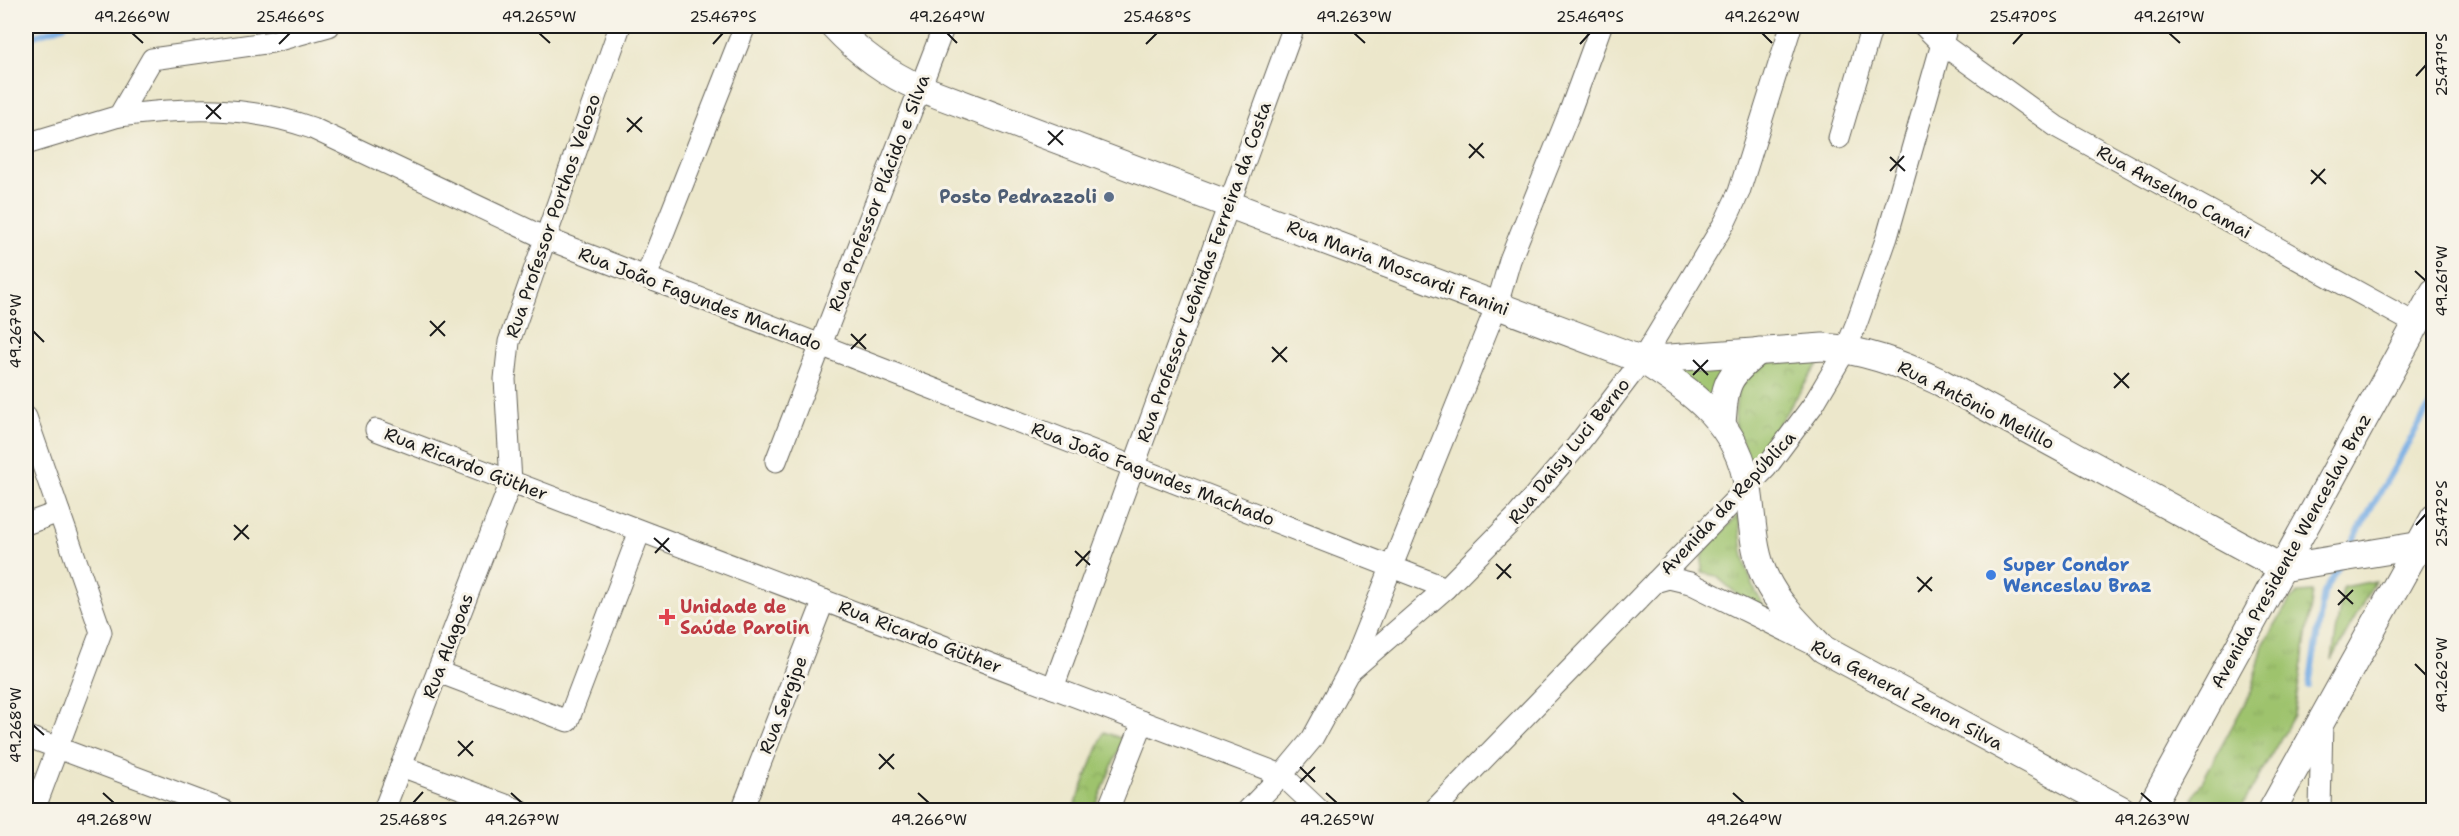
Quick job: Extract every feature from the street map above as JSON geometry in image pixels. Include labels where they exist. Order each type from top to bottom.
[{"type":"main road","name":"Rua Maria Moscardi Fanini","points":[[834,26],[871,60],[888,72],[920,88],[1642,360],[1693,394],[1722,424],[1734,444],[1748,487],[1755,543],[1765,578],[1795,620],[1823,649]]},
{"type":"main road","name":"Avenida Presidente Wenceslau Braz","points":[[2149,810],[2433,292]]},
{"type":"main road","name":"Rua Antônio Melillo","points":[[1642,360],[1800,347],[1846,349],[1909,367],[2282,568]]},
{"type":"main road","points":[[1722,424],[1724,396],[1728,380],[1740,366],[1759,351]]},
{"type":"main road","points":[[2272,810],[2322,720],[2426,544],[2433,518]]},
{"type":"main road","points":[[2282,568],[2426,544]]},
{"type":"main road","name":"Rua General Zenon Silva","points":[[1823,649],[2122,810]]},
{"type":"street","points":[[119,116],[152,59],[272,42],[329,26]]},
{"type":"street","name":"Rua Professor Porthos Velozo","points":[[511,482],[506,362],[516,317],[620,26]]},
{"type":"street","points":[[646,278],[745,26]]},
{"type":"street","name":"Rua Professor Plácido e Silva","points":[[776,460],[944,26]]},
{"type":"street","name":"Rua Professor Leônidas Ferreira da Costa","points":[[1053,688],[1294,26]]},
{"type":"street","points":[[1348,673],[1497,305],[1510,260],[1570,111],[1601,26]]},
{"type":"street","name":"Rua Daisy Luci Berno","points":[[1248,810],[1282,775],[1312,739],[1348,673],[1446,588],[1544,486],[1642,360],[1721,229],[1739,192],[1791,26]]},
{"type":"street","points":[[1839,138],[1872,26]]},
{"type":"street","name":"Rua Anselmo Camai","points":[[1924,26],[1945,35],[2057,127],[2416,324]]},
{"type":"street","name":"Avenida da República","points":[[1434,810],[1748,487],[1797,428],[1846,349],[1887,237],[1945,35]]},
{"type":"street","name":"Rua João Fagundes Machado","points":[[26,144],[119,116],[156,111],[217,109],[249,111],[283,118],[312,128],[544,238],[1446,588]]},
{"type":"street","points":[[26,417],[101,632],[34,810]]},
{"type":"street","name":"Rua Ricardo Güther","points":[[376,430],[1282,775],[1319,810]]},
{"type":"street","name":"Rua Alagoas","points":[[384,810],[511,482]]},
{"type":"street","points":[[26,524],[59,512]]},
{"type":"street","points":[[438,672],[568,721],[640,531]]},
{"type":"street","points":[[1690,583],[1695,541]]},
{"type":"street","name":"Rua General Zenon Silva","points":[[1655,582],[1669,578],[1690,583],[1823,649]]},
{"type":"street","name":"Rua Sergipe","points":[[742,810],[824,600]]},
{"type":"street","points":[[2320,810],[2322,720]]},
{"type":"street","points":[[1108,810],[1143,722]]},
{"type":"street","points":[[26,736],[223,810]]},
{"type":"street","points":[[401,766],[519,810]]},
{"type":"green space","points":[[1727,361],[1714,402],[1667,365]]},
{"type":"green space","points":[[1820,361],[1751,466],[1734,422],[1739,381],[1763,362]]},
{"type":"green space","points":[[1739,514],[1742,543],[1750,579],[1770,617],[1748,604],[1716,576],[1702,573],[1702,558],[1706,549]]},
{"type":"green space","points":[[2375,581],[2332,660],[2343,587]]},
{"type":"green space","points":[[2313,592],[2294,715],[2240,810],[2197,810],[2193,798],[2252,690],[2263,645],[2290,600],[2298,593]]},
{"type":"green space","points":[[1104,732],[1123,739],[1094,810],[1073,810]]},
{"type":"waterway","points":[[26,39],[64,26]]},
{"type":"waterway","points":[[2348,549],[2434,398]]},
{"type":"waterway","points":[[2309,686],[2324,593],[2339,566]]},
{"type":"place","name":"Posto Pedrazzoli","points":[[1109,197]]},
{"type":"place","name":"Super Condor Wenceslau Braz","points":[[1991,575]]},
{"type":"place","name":"Unidade de Saúde Parolin","points":[[667,617]]}]
